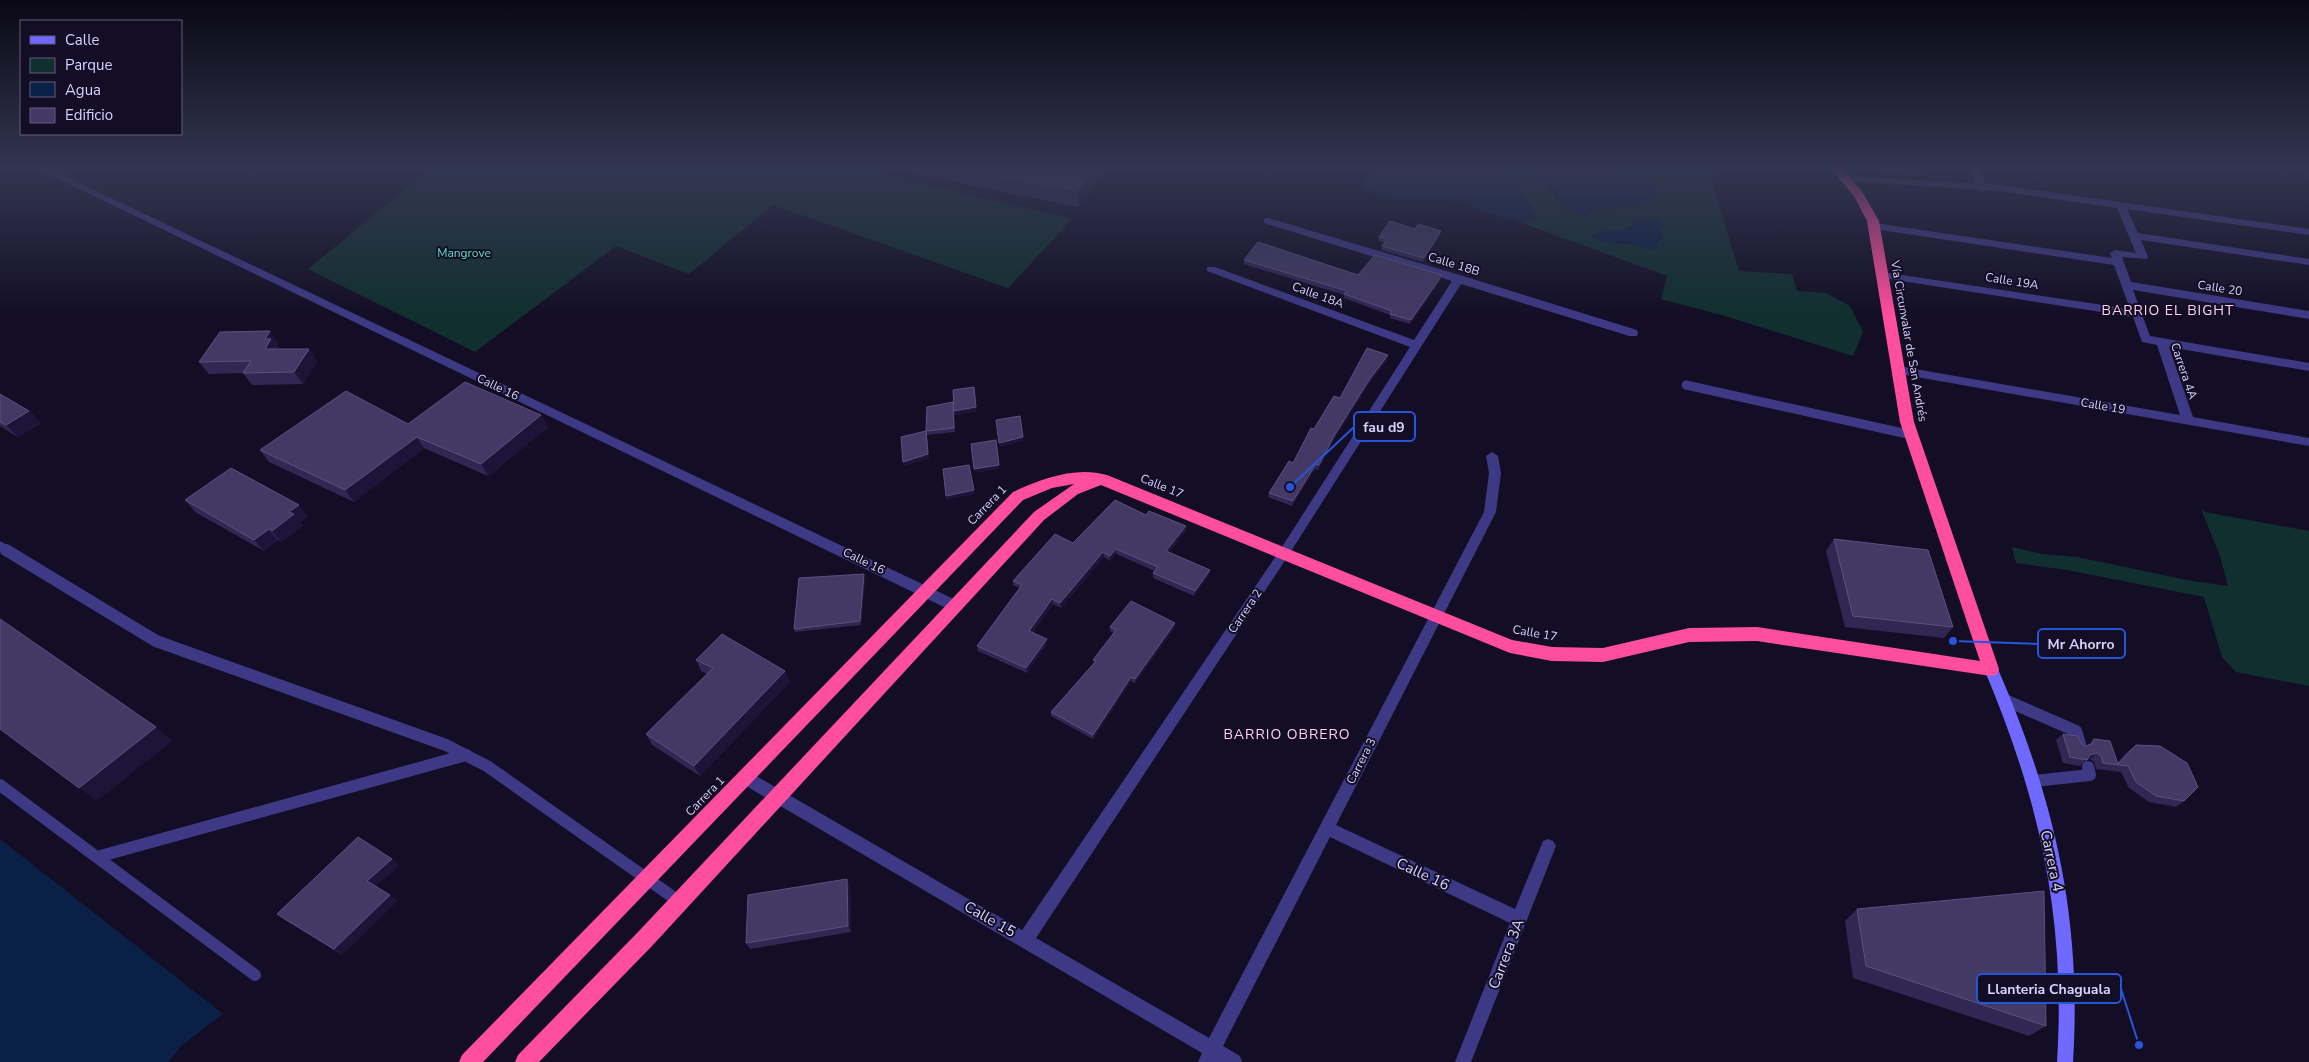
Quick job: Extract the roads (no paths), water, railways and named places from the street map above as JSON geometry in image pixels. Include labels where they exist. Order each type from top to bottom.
[{"type":"highway","name":"Vía Circunvalar de San Andrés","points":[[1870,218],[1874,226],[1898,370],[1912,435],[1991,669]]},
{"type":"highway","name":"Carrera 1","points":[[469,1062],[1018,496],[1045,482],[1069,477],[1102,478]]},
{"type":"highway","name":"Calle 17","points":[[1102,478],[1435,617],[1510,646],[1552,654],[1603,655],[1689,636],[1757,634],[1991,669]]},
{"type":"highway","points":[[525,1062],[680,902],[1039,516],[1073,490],[1102,478]]},
{"type":"street","name":"Calle 16","points":[[145,218],[955,606]]},
{"type":"street","points":[[1874,226],[2118,262],[2115,253],[2143,257],[2126,218]]},
{"type":"street","points":[[2212,218],[2309,232]]},
{"type":"street","name":"Calle 18B","points":[[1268,221],[1633,333]]},
{"type":"street","points":[[2134,236],[2309,262]]},
{"type":"street","name":"Carrera 4A","points":[[2118,262],[2146,339],[2162,342],[2188,421]]},
{"type":"street","name":"Calle 18A","points":[[1211,269],[1416,345]]},
{"type":"street","name":"Calle 19A","points":[[1882,275],[2137,314]]},
{"type":"street","name":"Carrera 2","points":[[1025,940],[1284,553],[1458,278]]},
{"type":"street","name":"Calle 20","points":[[2126,285],[2309,315]]},
{"type":"street","points":[[2162,342],[2309,367]]},
{"type":"street","name":"Calle 19","points":[[1898,370],[2309,442]]},
{"type":"street","name":"Carrera 3","points":[[1210,1056],[1490,512],[1495,473],[1492,456]]},
{"type":"street","name":"Carrera 4","points":[[1991,669],[2005,700],[2034,781],[2061,900],[2067,978],[2065,1062]]},
{"type":"street","name":"Calle 15","points":[[746,778],[1025,940],[1210,1056],[1234,1062]]},
{"type":"street","name":"Calle 16","points":[[1326,828],[1519,919]]},
{"type":"street","name":"Carrera 3A","points":[[1463,1062],[1548,846]]},
{"type":"lane","points":[[1686,385],[1912,435]]},
{"type":"lane","points":[[0,546],[156,642],[446,745],[466,755],[487,766],[680,902]]},
{"type":"lane","points":[[2005,700],[2076,731],[2080,744]]},
{"type":"lane","points":[[97,857],[466,755]]},
{"type":"lane","points":[[2034,781],[2090,775],[2088,767]]},
{"type":"lane","points":[[0,785],[254,975]]},
{"type":"water","points":[[1503,218],[1533,218],[1530,220],[1521,221]]},
{"type":"water","points":[[1657,219],[1665,225],[1659,229],[1664,236],[1656,241],[1657,248],[1654,250],[1626,242],[1606,242],[1591,236],[1599,232],[1630,229],[1636,221],[1655,223]]},
{"type":"water","points":[[0,839],[223,1014],[181,1046],[168,1062],[0,1062]]},
{"type":"place","name":"fau d9","points":[[1290,487]]},
{"type":"place","name":"Mr Ahorro","points":[[1953,641]]},
{"type":"place","name":"Llanteria Chaguala","points":[[2139,1045]]},
{"type":"district","name":"BARRIO EL BIGHT","points":[[2168,310]]},
{"type":"district","name":"BARRIO OBRERO","points":[[1287,734]]},
{"type":"park label","name":"Mangrove","points":[[464,253]]}]
